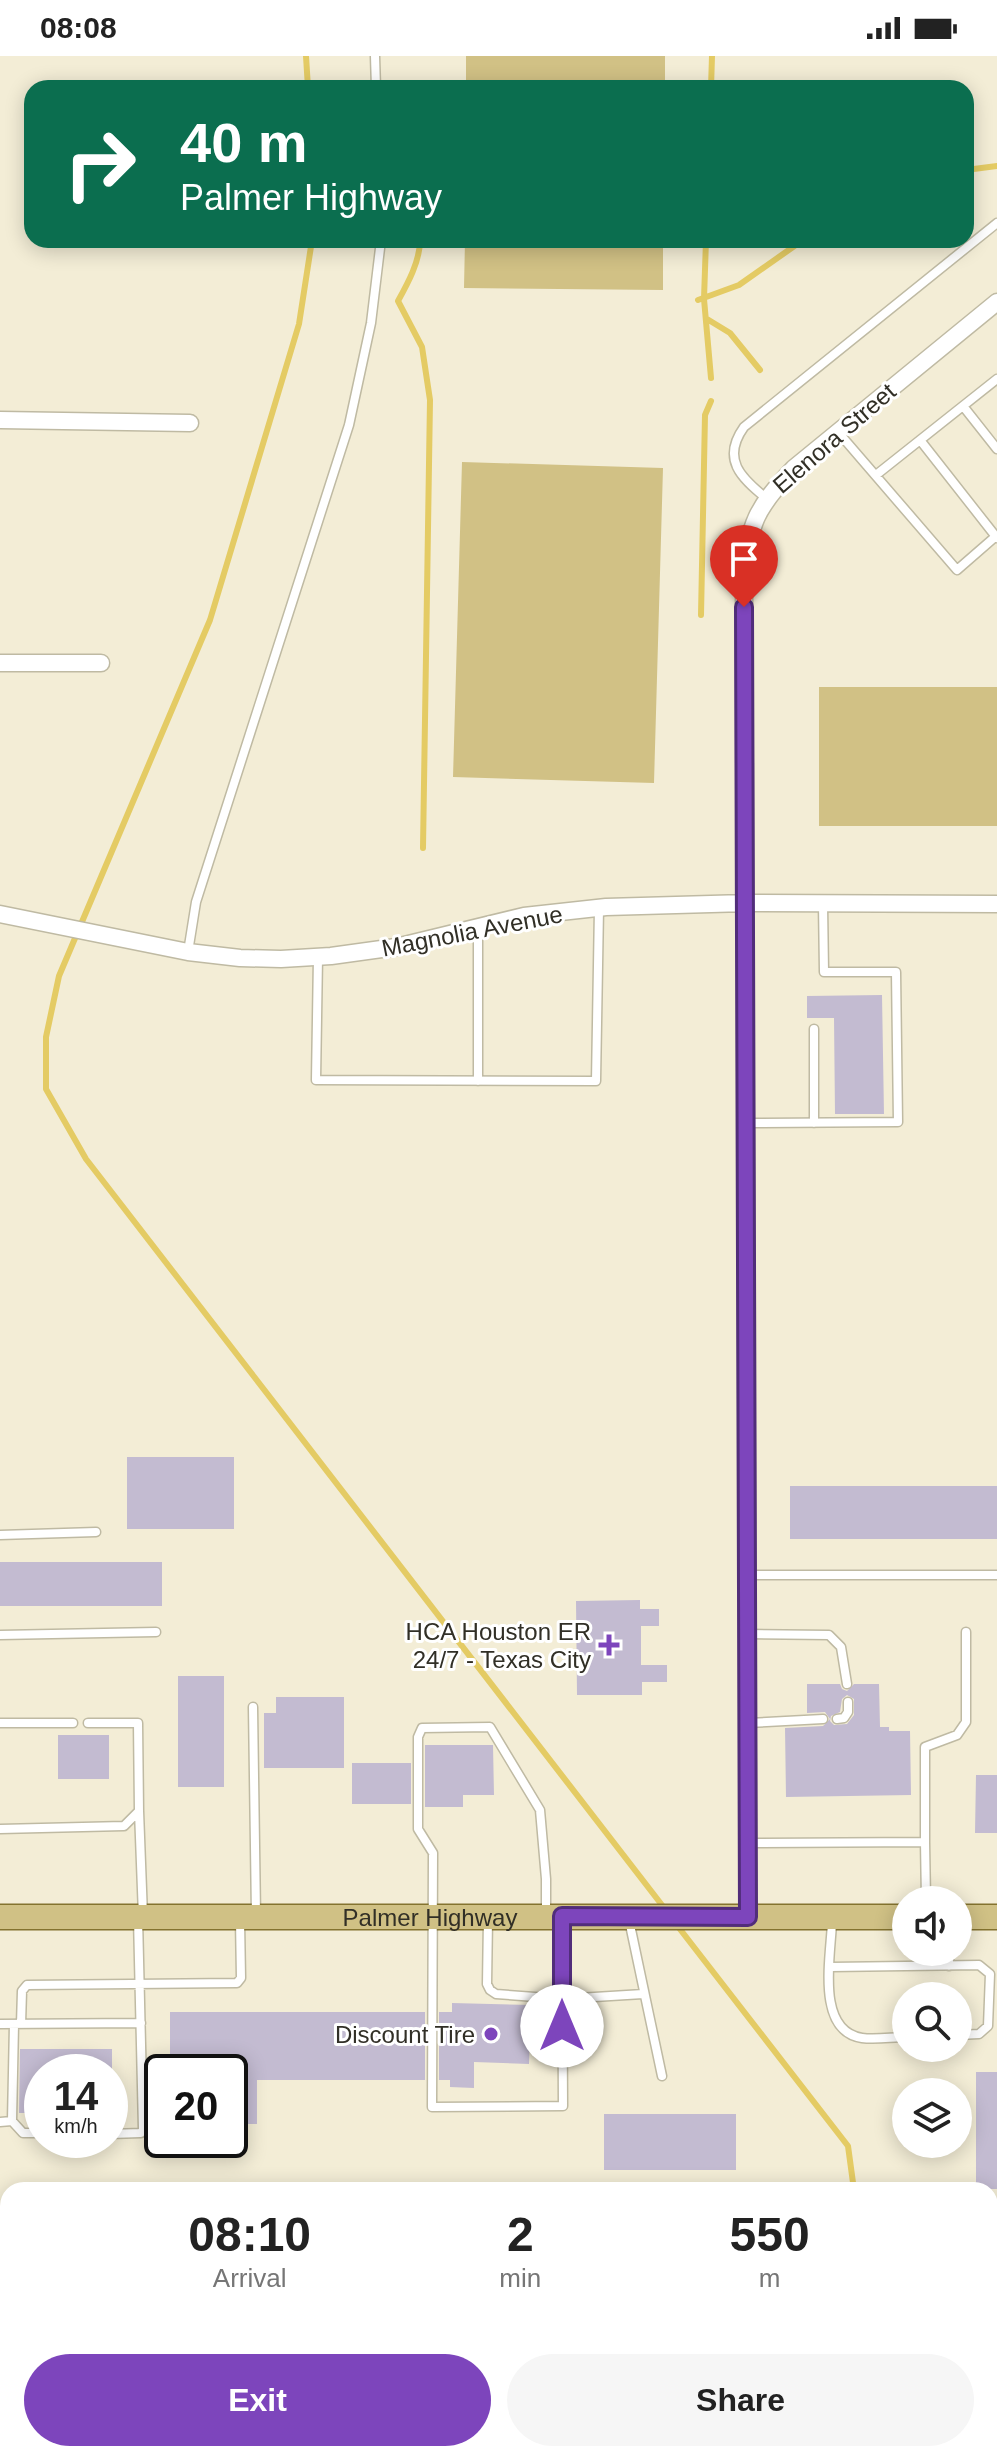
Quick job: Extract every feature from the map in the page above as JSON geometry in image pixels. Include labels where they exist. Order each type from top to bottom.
[{"type":"main road","name":"Palmer Highway","points":[[0,1917],[892,1917]]},
{"type":"main road","points":[[972,1917],[997,1917]]},
{"type":"street","name":"Elenora Street","points":[[748,1917],[744,578],[747,543],[754,519],[766,498],[794,468],[997,302]]},
{"type":"street","points":[[0,420],[190,423]]},
{"type":"street","points":[[0,663],[101,663]]},
{"type":"street","name":"Magnolia Avenue","points":[[0,914],[188,952],[240,958],[318,957],[396,947],[524,916],[599,908],[746,903],[997,904]]},
{"type":"lane","points":[[375,56],[376,80]]},
{"type":"lane","points":[[974,242],[997,223]]},
{"type":"lane","points":[[188,952],[196,902],[349,425],[371,323],[380,248]]},
{"type":"lane","points":[[766,498],[744,479],[736,465],[736,439],[744,427],[966,248]]},
{"type":"lane","points":[[876,475],[997,379]]},
{"type":"lane","points":[[963,406],[997,449]]},
{"type":"lane","points":[[838,432],[957,570],[996,538],[920,440]]},
{"type":"lane","points":[[746,1123],[898,1122],[896,972],[824,972],[823,904]]},
{"type":"lane","points":[[318,957],[316,1080],[596,1081],[599,908]]},
{"type":"lane","points":[[478,928],[478,1081]]},
{"type":"lane","points":[[814,1029],[814,1123]]},
{"type":"lane","points":[[0,1535],[96,1532]]},
{"type":"lane","points":[[748,1575],[997,1575]]},
{"type":"lane","points":[[0,1635],[156,1632]]},
{"type":"lane","points":[[926,1886],[925,1747],[957,1735],[966,1722],[966,1632]]},
{"type":"lane","points":[[748,1634],[829,1635],[841,1647],[847,1684]]},
{"type":"lane","points":[[837,1719],[844,1718],[848,1712],[848,1702]]},
{"type":"lane","points":[[24,2133],[12,2121],[18,2024],[22,1991],[27,1985],[239,1982],[248,1916],[253,1707]]},
{"type":"lane","points":[[748,1723],[823,1719]]},
{"type":"lane","points":[[0,1723],[73,1723]]},
{"type":"lane","points":[[88,1723],[138,1723],[143,2129],[141,2133],[128,2134]]},
{"type":"lane","points":[[490,1727],[540,1810],[546,1879],[554,1916],[562,1999],[563,2106],[432,2107],[433,1853],[418,1829],[418,1737],[422,1728],[490,1727]]},
{"type":"lane","points":[[0,1829],[124,1826],[139,1811]]},
{"type":"lane","points":[[748,1843],[925,1842]]},
{"type":"lane","points":[[488,1916],[486,1970],[490,1990],[496,1994],[562,1999],[643,1994]]},
{"type":"lane","points":[[632,1916],[643,1994],[662,2076]]},
{"type":"lane","points":[[832,1917],[829,2002],[834,2020],[844,2030],[860,2038],[892,2037]]},
{"type":"lane","points":[[972,1965],[979,1965],[990,1974],[988,2026],[979,2034],[972,2034]]},
{"type":"lane","points":[[831,1967],[949,1966]]},
{"type":"lane","points":[[0,2024],[141,2023]]},
{"type":"lane","points":[[0,2122],[12,2121]]},
{"type":"shaded area","points":[[466,56],[665,56],[665,80],[466,80]]},
{"type":"shaded area","points":[[465,248],[663,248],[663,290],[464,288]]},
{"type":"shaded area","points":[[462,462],[663,468],[654,783],[453,777]]},
{"type":"shaded area","points":[[819,687],[997,687],[997,826],[819,826]]},
{"type":"building","points":[[882,995],[884,1114],[835,1114],[834,1018],[807,1018],[807,996]]},
{"type":"building","points":[[127,1457],[234,1457],[234,1529],[127,1529]]},
{"type":"building","points":[[790,1486],[997,1486],[997,1539],[790,1539]]},
{"type":"building","points":[[0,1562],[162,1562],[162,1606],[0,1606]]},
{"type":"building","points":[[640,1600],[640,1609],[659,1609],[659,1626],[641,1626],[641,1665],[667,1665],[667,1682],[642,1682],[642,1695],[577,1695],[576,1601]]},
{"type":"building","points":[[178,1676],[224,1676],[224,1787],[178,1787]]},
{"type":"building","points":[[807,1684],[840,1684],[847,1691],[854,1684],[879,1684],[880,1727],[889,1727],[889,1731],[910,1731],[911,1795],[786,1797],[785,1728],[823,1726],[830,1719],[825,1712],[807,1713]],"holes":[[[847,1695],[854,1699],[854,1715],[847,1724],[834,1725],[830,1721],[831,1716],[840,1712],[842,1699]]]},
{"type":"building","points":[[276,1697],[344,1697],[344,1768],[264,1768],[264,1713],[276,1713]]},
{"type":"building","points":[[58,1735],[109,1735],[109,1779],[58,1779]]},
{"type":"building","points":[[425,1745],[493,1745],[494,1795],[463,1795],[463,1807],[425,1807]]},
{"type":"building","points":[[352,1763],[411,1763],[411,1804],[352,1804]]},
{"type":"building","points":[[976,1775],[997,1775],[997,1833],[975,1833]]},
{"type":"building","name":"Discount Tire","points":[[452,2003],[531,2005],[529,2064],[474,2062],[474,2088],[450,2087],[450,2080],[439,2080],[439,2012],[452,2012]]},
{"type":"building","points":[[170,2012],[425,2012],[425,2080],[257,2080],[257,2124],[248,2124],[248,2054],[170,2054]]},
{"type":"building","points":[[20,2049],[112,2049],[112,2054],[24,2054],[24,2113],[19,2113]]},
{"type":"building","points":[[976,2072],[997,2072],[997,2182],[976,2182]]},
{"type":"building","points":[[604,2114],[736,2114],[736,2170],[604,2170]]},
{"type":"waterway","points":[[306,56],[308,80]]},
{"type":"waterway","points":[[711,80],[712,56]]},
{"type":"waterway","points":[[974,169],[997,166]]},
{"type":"waterway","points":[[311,248],[299,324],[210,620],[59,976],[46,1037],[46,1089],[86,1159],[665,1909]]},
{"type":"waterway","points":[[419,248],[416,264],[398,301],[422,347],[430,400],[423,848]]},
{"type":"waterway","points":[[706,248],[704,299],[711,378]]},
{"type":"waterway","points":[[698,300],[739,285],[792,248]]},
{"type":"waterway","points":[[707,319],[730,333],[760,370]]},
{"type":"waterway","points":[[701,615],[705,415],[711,401]]},
{"type":"waterway","points":[[676,1924],[848,2146],[853,2182]]},
{"type":"place","name":"HCA Houston ER 24/7 - Texas City","points":[[609,1645]]},
{"type":"place","name":"Discount Tire","points":[[491,2034]]},
{"type":"route","points":[[562,2026],[562,1916],[748,1917],[744,607]]}]
